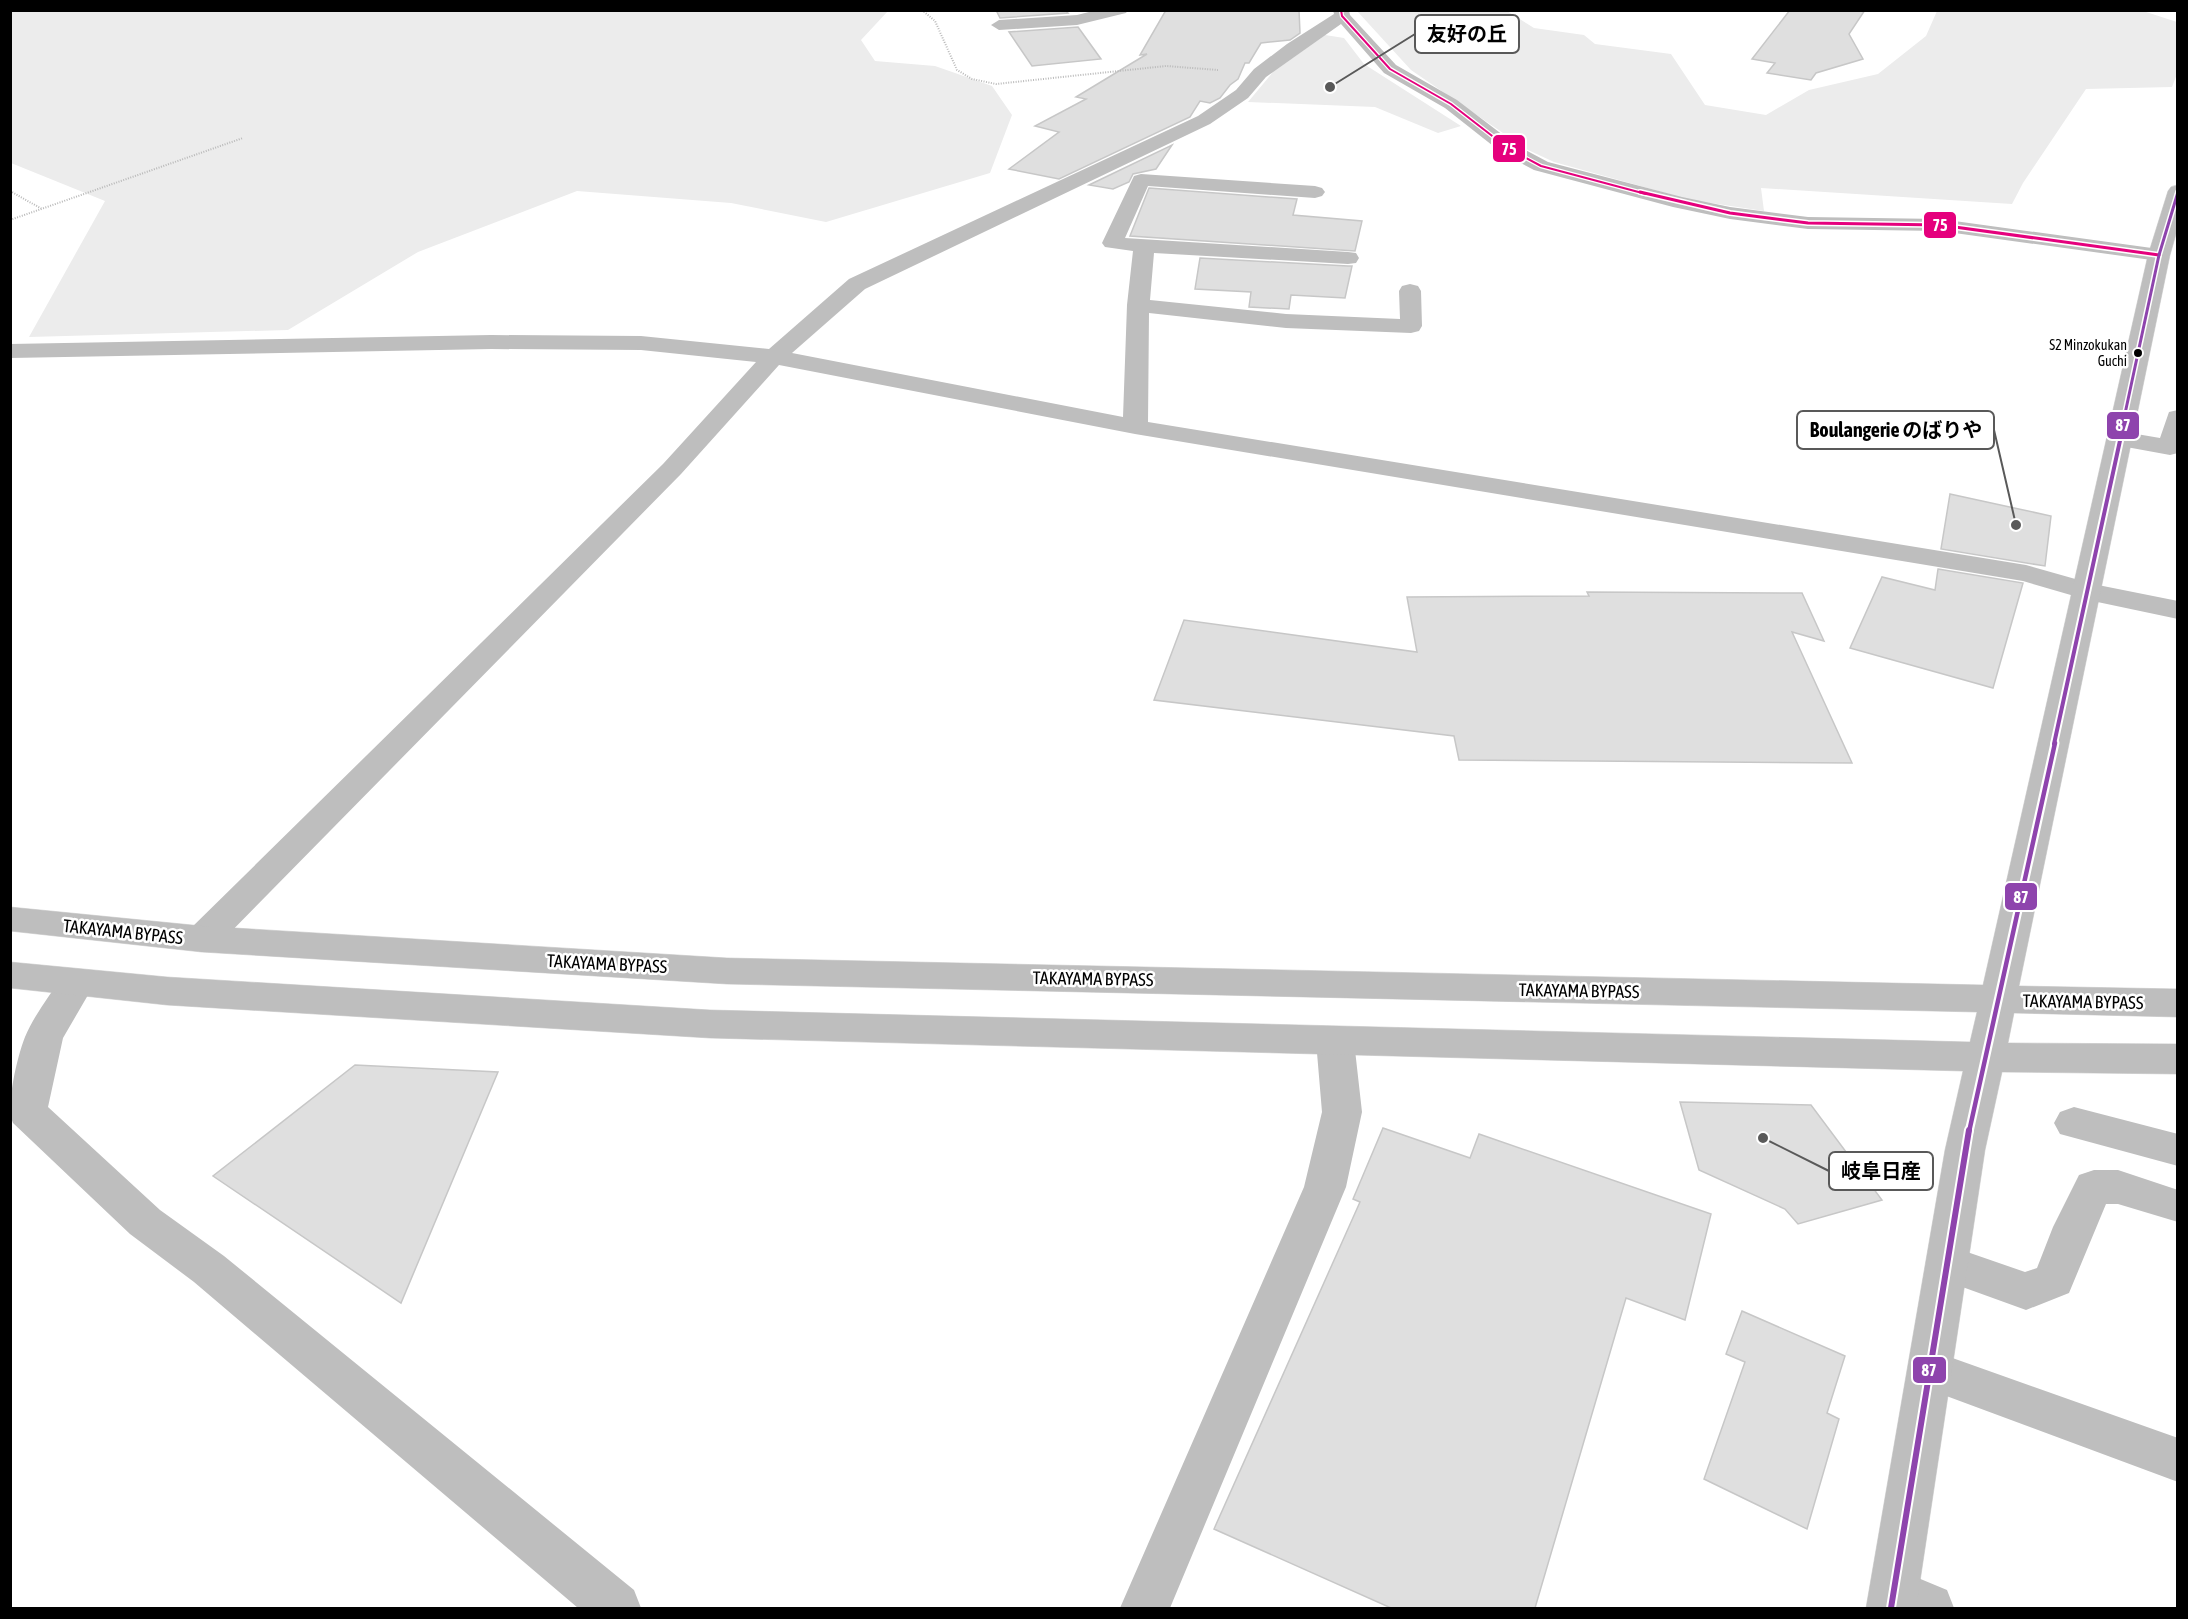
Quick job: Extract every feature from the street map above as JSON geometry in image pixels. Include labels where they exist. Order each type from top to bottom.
[{"type":"main road","points":[[999,25],[1077,20],[1120,10]]},
{"type":"main road","points":[[202,939],[672,469],[774,357],[857,284],[1204,120],[1242,94],[1260,73],[1341,13],[1390,69],[1451,104],[1509,149],[1541,166],[1680,203],[1730,213],[1808,223],[1940,225],[2159,255]]},
{"type":"main road","points":[[1315,192],[1141,180],[1112,243],[1348,258]]},
{"type":"main road","points":[[1905,1603],[1930,1370],[1965,1150],[2159,255],[2175,205]]},
{"type":"main road","points":[[1135,427],[1138,305],[1144,246]]},
{"type":"main road","points":[[1138,305],[1286,321],[1411,326],[1410,291]]},
{"type":"main road","points":[[10,351],[491,342],[641,344],[774,357],[1135,427],[2026,573],[2088,591],[2178,610]]},
{"type":"main road","points":[[2119,439],[2170,447],[2178,417]]},
{"type":"main road","name":"TAKAYAMA BYPASS","points":[[10,920],[202,939],[727,971],[1998,1001],[2178,1003]]},
{"type":"main road","points":[[10,975],[167,991],[710,1024],[1986,1057],[2178,1059]]},
{"type":"main road","points":[[77,983],[44,1037],[27,1112],[145,1222],[209,1269],[616,1608]]},
{"type":"main road","points":[[1145,1608],[1325,1187],[1342,1112],[1335,1041]]},
{"type":"main road","points":[[2074,1123],[2178,1150]]},
{"type":"main road","points":[[1947,1263],[2026,1291],[2054,1280],[2074,1227],[2094,1187],[2118,1187],[2175,1206]]},
{"type":"main road","points":[[1930,1370],[2178,1460]]},
{"type":"path","points":[[922,10],[935,21],[957,70],[972,79],[996,84],[1166,66],[1260,73]]},
{"type":"path","points":[[10,220],[243,138]]},
{"type":"path","points":[[10,191],[42,209]]},
{"type":"shaded area","points":[[10,11],[888,11],[861,40],[875,61],[935,66],[992,86],[1012,115],[990,173],[826,222],[731,203],[577,191],[418,252],[288,330],[29,337],[105,201],[11,163]]},
{"type":"shaded area","points":[[1357,11],[1507,11],[1534,28],[1584,35],[1595,44],[1671,54],[1705,105],[1766,115],[1809,90],[1878,74],[1926,36],[1937,11],[2143,11],[2177,22],[2177,74],[2172,87],[2086,89],[2023,183],[2012,204],[1761,188],[1764,211],[1691,200],[1554,162],[1528,150],[1411,70]]},
{"type":"shaded area","points":[[1325,35],[1344,38],[1364,64],[1461,126],[1438,133],[1375,107],[1248,102],[1273,72]]},
{"type":"building","points":[[996,10],[1065,10],[1068,13],[1000,18]]},
{"type":"building","points":[[1166,10],[1299,10],[1300,33],[1290,40],[1261,43],[1249,63],[1245,63],[1238,79],[1220,98],[1210,103],[1200,101],[1190,117],[1059,179],[1009,169],[1059,132],[1035,126],[1086,99],[1076,97],[1147,54],[1140,55]]},
{"type":"building","points":[[1790,10],[1865,10],[1849,34],[1863,59],[1816,73],[1811,80],[1767,73],[1775,63],[1752,59]]},
{"type":"building","points":[[1078,27],[1101,59],[1032,66],[1009,32]]},
{"type":"building","points":[[1172,145],[1156,169],[1133,174],[1129,182],[1113,189],[1089,185]]},
{"type":"building","points":[[1149,188],[1297,199],[1293,215],[1362,221],[1355,251],[1130,236]]},
{"type":"building","points":[[1200,258],[1352,266],[1345,298],[1291,295],[1289,309],[1249,307],[1251,292],[1195,289]]},
{"type":"building","points":[[1950,494],[2051,516],[2045,566],[1941,549]]},
{"type":"building","points":[[1938,569],[2023,583],[1993,688],[1850,648],[1882,577],[1935,590]]},
{"type":"building","points":[[1587,592],[1802,593],[1824,641],[1792,632],[1852,763],[1459,760],[1454,736],[1154,700],[1184,620],[1417,652],[1407,597],[1589,596]]},
{"type":"building","points":[[355,1065],[498,1072],[401,1303],[213,1176]]},
{"type":"building","points":[[1680,1102],[1811,1105],[1882,1200],[1798,1224],[1785,1209],[1699,1170]]},
{"type":"building","points":[[1383,1128],[1470,1158],[1479,1134],[1711,1214],[1685,1320],[1626,1298],[1535,1608],[1391,1608],[1214,1529],[1360,1202],[1353,1199]]},
{"type":"building","points":[[1742,1311],[1845,1356],[1827,1413],[1839,1419],[1807,1529],[1704,1479],[1745,1362],[1726,1354]]},
{"type":"transit line","name":"75","points":[[1341,10],[1342,16],[1390,69],[1451,104],[1509,149],[1541,166],[1680,203],[1730,213],[1808,223],[1940,225],[2159,255]]},
{"type":"transit line","name":"87","points":[[1891,1608],[1965,1150],[2159,255],[2178,191]]},
{"type":"place","name":"友好の丘","points":[[1330,87]]},
{"type":"place","name":"S2 Minzokukan Guchi","points":[[2138,353]]},
{"type":"place","name":"Boulangerie のばりや","points":[[2016,525]]},
{"type":"place","name":"岐阜日産","points":[[1763,1138]]}]
